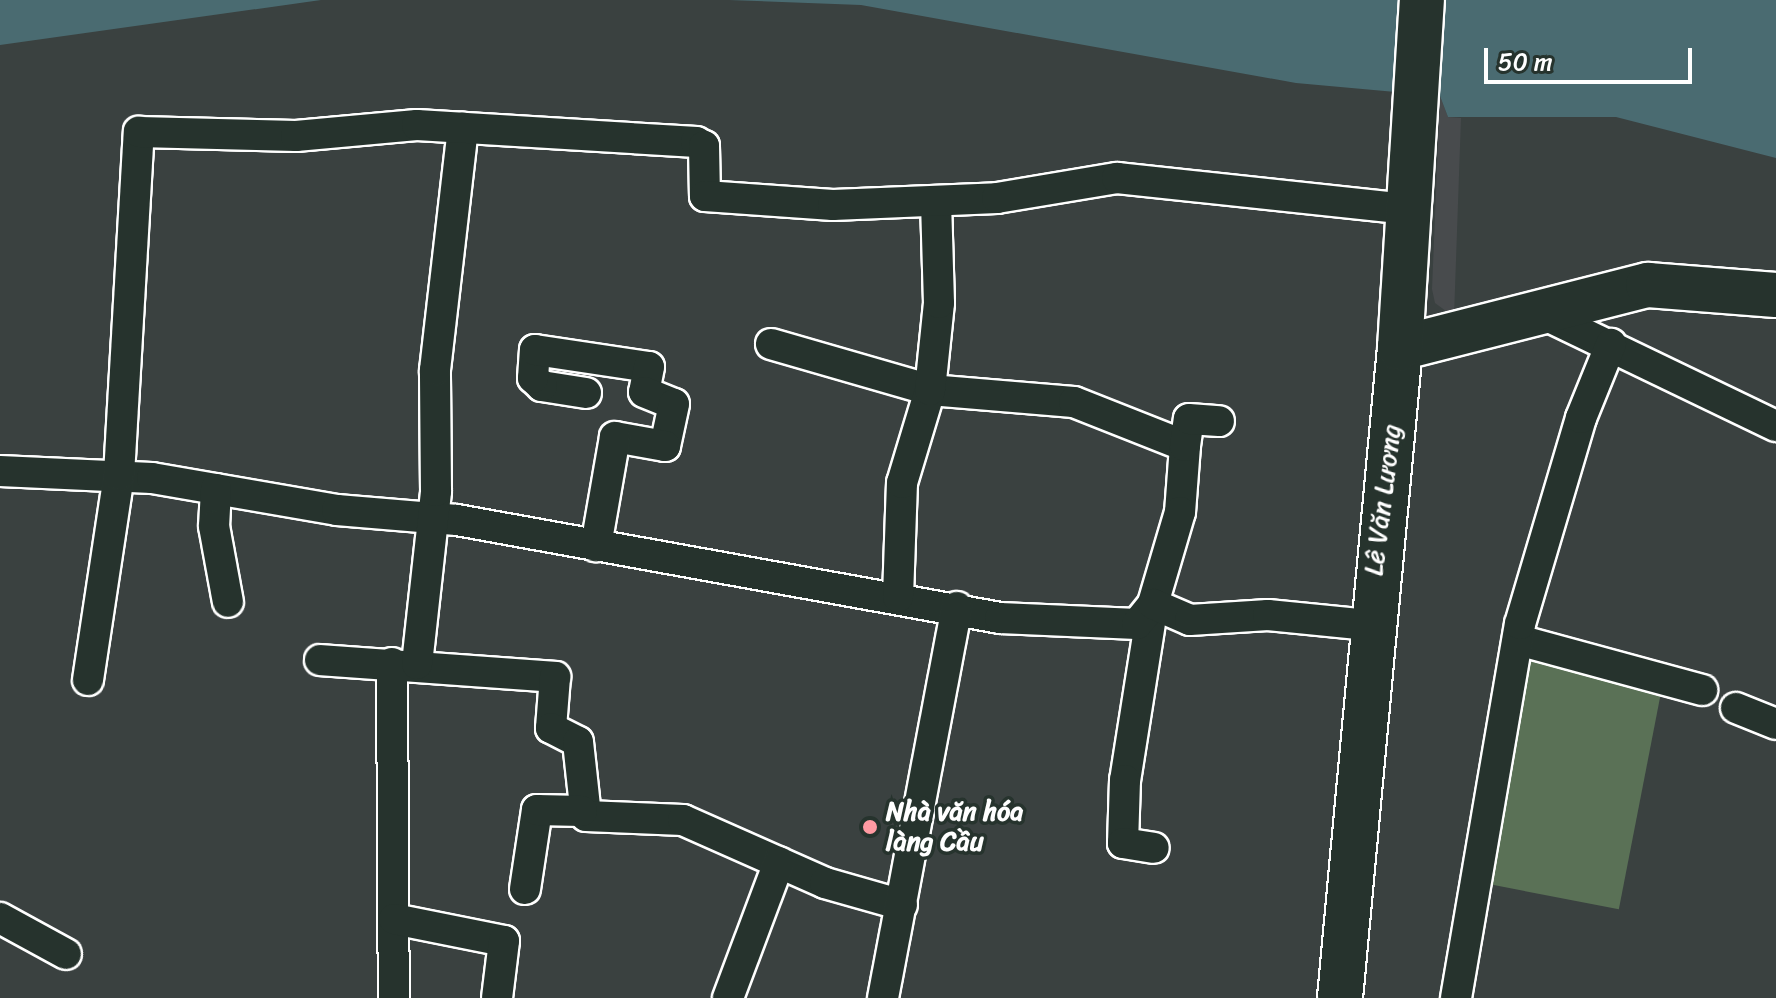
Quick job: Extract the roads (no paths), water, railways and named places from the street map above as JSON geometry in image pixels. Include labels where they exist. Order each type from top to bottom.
[{"type":"main road","name":"Lê Văn Lương","points":[[1340,998],[1375,649],[1369,625],[1400,348],[1422,0]]},
{"type":"main road","points":[[1400,348],[1648,285],[1776,295]]},
{"type":"street","points":[[394,998],[394,919],[405,664],[433,519],[435,370],[463,128]]},
{"type":"street","points":[[88,680],[119,475],[139,132],[296,136],[463,128],[696,142],[704,146],[705,196],[833,205],[936,202],[1117,178],[1408,209]]},
{"type":"street","points":[[898,597],[902,483],[930,390],[939,303],[936,202]]},
{"type":"street","points":[[1541,313],[1776,426]]},
{"type":"street","points":[[771,344],[930,390],[1074,402],[1185,446]]},
{"type":"street","points":[[1456,998],[1518,640],[1581,418],[1611,344]]},
{"type":"street","points":[[586,393],[542,386],[533,378],[535,350],[649,367],[644,392],[674,404],[665,446],[615,437],[596,546]]},
{"type":"street","points":[[1154,848],[1123,843],[1125,780],[1153,604],[1180,512],[1189,419],[1219,421]]},
{"type":"street","points":[[0,471],[119,475],[433,519],[866,597],[898,597],[957,607],[1000,618],[1137,624],[1153,604]]},
{"type":"street","points":[[216,489],[214,526],[228,602]]},
{"type":"street","points":[[1153,604],[1190,620],[1268,615],[1369,625]]},
{"type":"street","points":[[883,998],[902,905],[911,821],[957,607]]},
{"type":"street","points":[[1518,640],[1702,690]]},
{"type":"street","points":[[320,660],[555,677],[551,728],[578,742],[582,811]]},
{"type":"street","points":[[1736,708],[1776,724]]},
{"type":"street","points":[[525,889],[537,810],[582,811],[683,820],[779,862],[902,905]]},
{"type":"street","points":[[728,998],[779,862]]},
{"type":"street","points":[[0,918],[66,954]]},
{"type":"street","points":[[394,919],[504,941],[497,998]]},
{"type":"water","points":[[0,0],[321,0],[0,45]]},
{"type":"water","points":[[729,0],[1776,0],[1776,158],[1616,117],[1448,117],[1440,96],[1296,83],[861,5]]},
{"type":"place","name":"Nhà văn hóa làng Cầu","points":[[870,827]]}]
